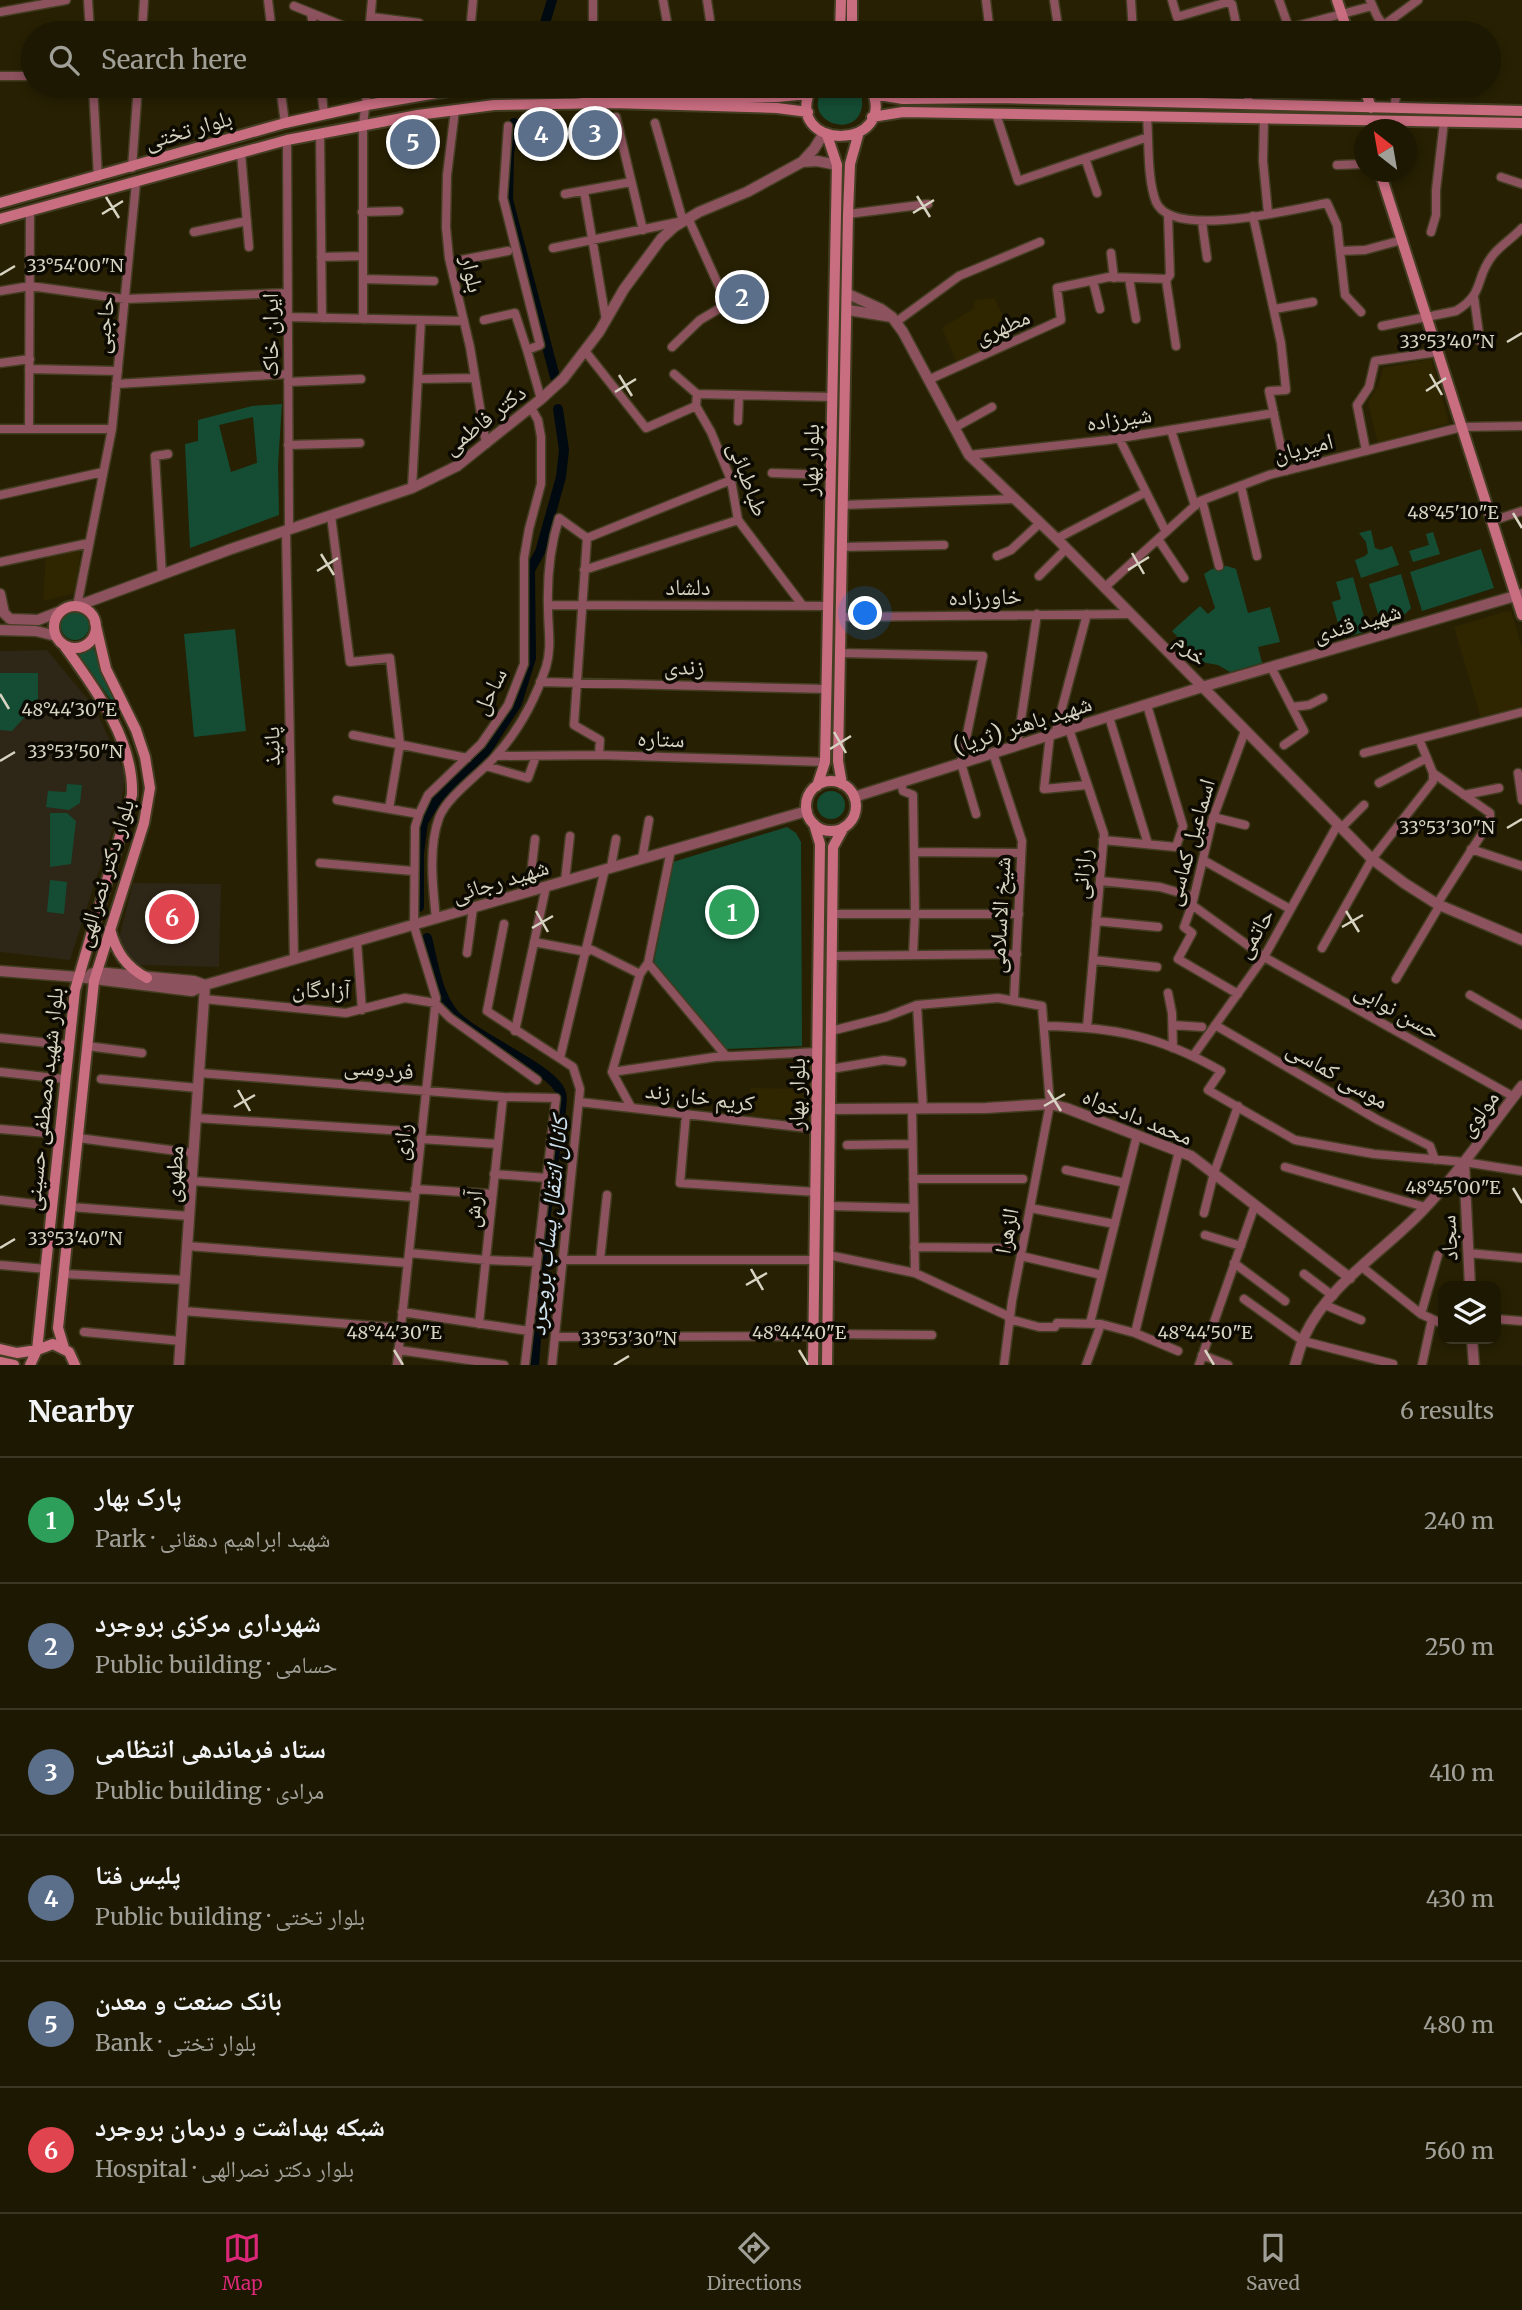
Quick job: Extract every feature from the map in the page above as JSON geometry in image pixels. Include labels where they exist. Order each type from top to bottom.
[{"type":"main road","points":[[840,21],[841,0]]},
{"type":"main road","points":[[852,0],[852,21]]},
{"type":"main road","points":[[1337,0],[1344,21]]},
{"type":"main road","name":"بلوار تختی","points":[[0,203],[285,123],[406,98]]},
{"type":"main road","points":[[807,111],[809,98]]},
{"type":"main road","points":[[825,134],[847,137],[859,132],[872,117],[875,106],[874,98]]},
{"type":"main road","points":[[900,98],[1522,111]]},
{"type":"main road","points":[[1367,119],[1371,108],[1368,98]]},
{"type":"main road","name":"بلوار تختی","points":[[0,219],[287,140],[363,124],[455,110],[494,105],[613,103],[777,107],[807,111]]},
{"type":"main road","name":"بلوار بهار","points":[[807,111],[814,125],[825,134],[837,165],[825,762],[817,786]]},
{"type":"main road","points":[[872,117],[903,112],[1264,118],[1354,124]]},
{"type":"main road","points":[[1417,123],[1522,123]]},
{"type":"main road","name":"بلوار بهار","points":[[842,784],[838,761],[839,653],[848,214],[850,164],[859,132]]},
{"type":"main road","points":[[98,177],[99,192]]},
{"type":"main road","points":[[1383,182],[1492,521],[1519,595],[1522,615]]},
{"type":"main road","points":[[76,606],[86,609],[95,622],[94,633],[89,642],[79,647],[60,640],[54,625],[61,611],[76,606]]},
{"type":"main road","name":"بلوار دکتر نصرالهی","points":[[95,622],[106,669],[131,719],[145,757],[150,781],[150,798],[95,977]]},
{"type":"main road","name":"بلوار دکتر نصرالهی","points":[[60,640],[89,680],[115,726],[130,767],[131,804],[78,977]]},
{"type":"main road","points":[[115,726],[131,719]]},
{"type":"main road","points":[[829,781],[842,784],[854,797],[856,811],[844,827],[828,831],[814,824],[807,811],[808,797],[817,786],[829,781]]},
{"type":"main road","name":"بلوار بهار","points":[[813,1365],[820,844],[814,824]]},
{"type":"main road","name":"بلوار بهار","points":[[827,1365],[833,847],[844,827]]},
{"type":"main road","points":[[110,927],[116,948],[124,961],[147,978]]},
{"type":"main road","name":"بلوار شهید مصطفی حسینی","points":[[30,1365],[37,1350],[68,1045],[78,977]]},
{"type":"main road","name":"بلوار شهید مصطفی حسینی","points":[[64,1348],[58,1328],[95,977]]},
{"type":"main road","points":[[818,1000],[831,1001]]},
{"type":"main road","points":[[65,1079],[84,1079]]},
{"type":"main road","points":[[814,1312],[828,1311]]},
{"type":"main road","points":[[0,1349],[18,1353],[53,1344],[64,1348],[74,1362],[84,1365]]},
{"type":"main road","points":[[0,1362],[14,1365]]},
{"type":"street","points":[[0,12],[66,0]]},
{"type":"street","points":[[88,0],[89,21]]},
{"type":"street","points":[[143,21],[144,0]]},
{"type":"street","points":[[268,0],[271,21]]},
{"type":"street","points":[[371,21],[372,0]]},
{"type":"street","points":[[471,21],[473,0]]},
{"type":"street","points":[[593,0],[593,21]]},
{"type":"street","points":[[663,0],[667,21]]},
{"type":"street","points":[[707,0],[710,21]]},
{"type":"street","points":[[986,0],[989,21]]},
{"type":"street","points":[[1054,0],[1057,21]]},
{"type":"street","points":[[1131,0],[1132,21]]},
{"type":"street","points":[[1172,0],[1177,17],[1228,2],[1231,4],[1235,21]]},
{"type":"street","points":[[1279,0],[1286,21]]},
{"type":"street","points":[[1389,21],[1418,0]]},
{"type":"street","points":[[1318,21],[1342,15],[1371,3],[1382,21]]},
{"type":"street","points":[[294,6],[331,21]]},
{"type":"street","points":[[311,13],[312,21]]},
{"type":"street","points":[[372,17],[403,21]]},
{"type":"street","points":[[0,76],[21,76]]},
{"type":"street","points":[[94,98],[98,177]]},
{"type":"street","points":[[132,168],[137,98]]},
{"type":"street","points":[[282,98],[285,123]]},
{"type":"street","points":[[322,98],[324,114]]},
{"type":"street","points":[[363,319],[363,124],[367,98]]},
{"type":"street","points":[[1068,98],[1068,102]]},
{"type":"street","points":[[1139,98],[1139,102]]},
{"type":"street","points":[[1248,98],[1248,105]]},
{"type":"street","points":[[1394,108],[1396,98]]},
{"type":"street","name":"بلوار","points":[[455,110],[445,199],[450,262],[464,321],[486,443]]},
{"type":"street","points":[[996,114],[1018,181],[1148,137]]},
{"type":"street","points":[[1147,116],[1153,189],[1157,204],[1168,215],[1202,222],[1327,203],[1337,225],[1345,295],[1361,312]]},
{"type":"street","points":[[616,117],[643,230]]},
{"type":"street","points":[[1264,118],[1263,161],[1268,213]]},
{"type":"street","points":[[655,122],[685,219],[727,304],[700,320],[672,347]]},
{"type":"street","points":[[1431,232],[1436,215],[1436,190],[1444,122]]},
{"type":"street","points":[[508,126],[503,198],[540,345],[527,350]]},
{"type":"street","points":[[320,133],[322,318]]},
{"type":"street","name":"دکتر فاطمی","points":[[76,606],[412,488],[457,466],[531,408],[563,379],[661,239],[685,219],[747,192],[802,162],[825,134]]},
{"type":"street","name":"ایران خاک","points":[[287,140],[287,531]]},
{"type":"street","points":[[241,152],[249,247]]},
{"type":"street","points":[[1085,158],[1097,193]]},
{"type":"street","points":[[802,162],[817,161],[837,165]]},
{"type":"street","points":[[1338,165],[1354,164]]},
{"type":"street","points":[[1501,177],[1522,184]]},
{"type":"street","points":[[565,194],[631,182]]},
{"type":"street","name":"حاجبی","points":[[76,606],[112,429],[136,183]]},
{"type":"street","points":[[584,191],[606,320]]},
{"type":"street","points":[[848,214],[928,204]]},
{"type":"street","points":[[29,429],[30,211]]},
{"type":"street","points":[[362,212],[399,211]]},
{"type":"street","points":[[1168,215],[1170,275],[1167,279],[1176,346]]},
{"type":"street","points":[[1253,215],[1285,363],[1286,390],[1269,391],[1286,471]]},
{"type":"street","points":[[553,248],[685,219]]},
{"type":"street","points":[[194,232],[247,220]]},
{"type":"street","points":[[1202,222],[1207,258]]},
{"type":"street","points":[[1480,341],[1474,297],[1481,275],[1493,254],[1522,228]]},
{"type":"street","points":[[1340,251],[1365,250],[1402,240]]},
{"type":"street","points":[[848,310],[894,320],[959,276],[1040,242]]},
{"type":"street","points":[[450,262],[508,251]]},
{"type":"street","points":[[1111,253],[1114,278]]},
{"type":"street","points":[[321,257],[362,256]]},
{"type":"street","points":[[1100,309],[1093,281],[1114,278],[1167,279]]},
{"type":"street","points":[[1129,278],[1136,319]]},
{"type":"street","points":[[363,279],[434,281]]},
{"type":"street","name":"مطهری","points":[[928,380],[1061,320],[1057,288],[1093,281]]},
{"type":"street","points":[[0,291],[30,286],[125,299],[288,293]]},
{"type":"street","points":[[848,294],[881,309],[894,320]]},
{"type":"street","points":[[1382,326],[1456,311],[1474,297]]},
{"type":"street","points":[[1275,309],[1313,302]]},
{"type":"street","points":[[484,320],[515,313],[541,399]]},
{"type":"street","points":[[288,317],[464,321]]},
{"type":"street","points":[[412,488],[421,320]]},
{"type":"street","name":"خرم","points":[[894,320],[969,455],[1066,549],[1372,859],[1438,904],[1522,940]]},
{"type":"street","points":[[585,351],[646,428],[696,406],[697,394]]},
{"type":"street","points":[[1366,451],[1357,405],[1369,387],[1375,362],[1438,352]]},
{"type":"street","points":[[0,363],[30,359]]},
{"type":"street","points":[[29,369],[118,371]]},
{"type":"street","points":[[674,374],[697,394],[833,397]]},
{"type":"street","points":[[117,384],[288,378],[361,379]]},
{"type":"street","points":[[418,379],[475,378]]},
{"type":"street","points":[[738,421],[739,395]]},
{"type":"street","name":"طباطبائی","points":[[696,406],[711,432],[731,480],[738,520],[803,606]]},
{"type":"street","points":[[954,428],[992,407]]},
{"type":"street","name":"ساحل","points":[[414,926],[415,827],[419,814],[428,795],[481,744],[508,705],[524,664],[524,558],[541,484],[541,437],[538,420],[531,408]]},
{"type":"street","name":"شیرزاده","points":[[969,455],[1119,438],[1274,413]]},
{"type":"street","name":"امیریان","points":[[1104,588],[1198,503],[1241,486],[1286,471],[1462,427],[1522,426]]},
{"type":"street","points":[[0,429],[112,429]]},
{"type":"street","points":[[1171,430],[1219,566]]},
{"type":"street","points":[[1119,438],[1166,532]]},
{"type":"street","points":[[288,445],[360,443]]},
{"type":"street","points":[[162,575],[155,456],[168,454]]},
{"type":"street","points":[[0,495],[103,472]]},
{"type":"street","points":[[772,472],[831,475]]},
{"type":"street","points":[[598,755],[600,740],[573,725],[587,538],[731,480]]},
{"type":"street","points":[[1241,486],[1257,556]]},
{"type":"street","points":[[1056,539],[1146,492]]},
{"type":"street","points":[[842,505],[1014,499]]},
{"type":"street","points":[[1492,521],[1522,511]]},
{"type":"street","points":[[331,516],[350,662],[390,657],[400,744],[389,809]]},
{"type":"street","name":"ساحل","points":[[436,919],[433,860],[439,817],[453,798],[496,756],[527,713],[540,682],[551,650],[548,605],[552,542],[559,519],[587,538]]},
{"type":"street","points":[[584,570],[738,520]]},
{"type":"street","points":[[997,556],[1012,550],[1040,523]]},
{"type":"street","name":"پانیذ","points":[[287,531],[294,960]]},
{"type":"street","points":[[1158,539],[1184,578]]},
{"type":"street","points":[[0,562],[89,543]]},
{"type":"street","points":[[841,547],[944,545]]},
{"type":"street","points":[[1039,576],[1066,549]]},
{"type":"street","points":[[0,594],[5,615],[10,620],[38,620],[61,611]]},
{"type":"street","name":"شهید قندی","points":[[1202,687],[1519,595]]},
{"type":"street","name":"دلشاد","points":[[548,605],[829,606]]},
{"type":"street","points":[[1017,746],[1037,614]]},
{"type":"street","points":[[1087,614],[1052,734],[1044,789],[1087,785]]},
{"type":"street","name":"خاورزاده","points":[[840,617],[1130,614]]},
{"type":"street","points":[[0,631],[36,631],[60,640]]},
{"type":"street","points":[[839,653],[983,656],[961,763],[976,814]]},
{"type":"street","points":[[1271,667],[1304,732],[1284,745]]},
{"type":"street","name":"زندی","points":[[540,682],[827,689]]},
{"type":"street","name":"شهید باهنر (ثریا)","points":[[854,797],[1202,687]]},
{"type":"street","points":[[1292,707],[1309,705],[1323,698]]},
{"type":"street","points":[[1103,839],[1176,847],[1183,826],[1147,705]]},
{"type":"street","points":[[1364,753],[1522,712]]},
{"type":"street","points":[[1108,717],[1148,844]]},
{"type":"street","name":"رازانی","points":[[1069,729],[1104,834],[1087,1027]]},
{"type":"street","name":"اسماعیل کماسی","points":[[1238,994],[1178,959],[1192,933],[1184,927],[1213,817],[1245,731]]},
{"type":"street","points":[[353,734],[467,758]]},
{"type":"street","points":[[1396,979],[1438,904],[1490,821],[1490,813],[1433,777],[1419,739]]},
{"type":"street","name":"شیخ الاسلامی","points":[[993,753],[1022,841],[1014,999]]},
{"type":"street","name":"ستاره","points":[[496,756],[598,755],[825,762]]},
{"type":"street","points":[[486,766],[528,778],[536,756]]},
{"type":"street","points":[[1379,783],[1427,758]]},
{"type":"street","points":[[1518,773],[1522,800]]},
{"type":"street","points":[[1322,948],[1372,859],[1433,777]]},
{"type":"street","points":[[901,783],[903,790],[913,795],[914,955]]},
{"type":"street","points":[[1464,795],[1499,788]]},
{"type":"street","points":[[337,800],[419,814]]},
{"type":"street","name":"حاتمی","points":[[1193,1055],[1264,957],[1339,826],[1364,804]]},
{"type":"street","name":"شهید رجائی","points":[[95,977],[192,991],[205,985],[807,811]]},
{"type":"street","points":[[1213,817],[1245,825]]},
{"type":"street","points":[[642,859],[649,820]]},
{"type":"street","points":[[565,881],[570,836]]},
{"type":"street","points":[[529,892],[535,839]]},
{"type":"street","points":[[560,1058],[616,839]]},
{"type":"street","points":[[1471,849],[1522,866]]},
{"type":"street","points":[[631,1107],[612,1072],[640,974],[648,963],[671,850]]},
{"type":"street","points":[[914,852],[1021,853]]},
{"type":"street","points":[[1203,860],[1290,909]]},
{"type":"street","points":[[320,863],[414,871]]},
{"type":"street","name":"حسن نوابی","points":[[1100,881],[1160,887],[1193,901],[1264,957],[1514,1097]]},
{"type":"street","points":[[515,1031],[546,887]]},
{"type":"street","points":[[467,954],[473,908]]},
{"type":"street","points":[[832,914],[1019,914]]},
{"type":"street","points":[[1096,921],[1158,927]]},
{"type":"street","points":[[504,924],[487,1011],[573,1067],[580,1090],[552,1365]]},
{"type":"street","name":"رازی","points":[[397,1365],[436,998],[414,926]]},
{"type":"street","points":[[357,942],[362,1010]]},
{"type":"street","points":[[534,942],[587,950],[640,974]]},
{"type":"street","points":[[832,956],[1017,954]]},
{"type":"street","points":[[1093,960],[1157,967]]},
{"type":"street","points":[[648,963],[726,1056]]},
{"type":"street","name":"شهید رجائی","points":[[0,971],[194,981],[205,985]]},
{"type":"street","name":"مطهری","points":[[179,1365],[205,985]]},
{"type":"street","points":[[1168,993],[1173,1025],[1172,1048]]},
{"type":"street","points":[[1470,995],[1522,1025]]},
{"type":"street","name":"آزادگان","points":[[204,999],[346,1013],[405,998],[435,1003]]},
{"type":"street","points":[[831,1031],[886,1017],[917,1005],[1014,999]]},
{"type":"street","name":"الزهرا","points":[[1004,1365],[1009,1318],[1050,1104],[1042,1006],[1014,999]]},
{"type":"street","points":[[435,1003],[450,1018],[537,1080]]},
{"type":"street","points":[[917,1005],[923,1108]]},
{"type":"street","points":[[1173,1025],[1202,1027]]},
{"type":"street","name":"موسی کماسی","points":[[1215,1025],[1378,1120],[1430,1146],[1435,1160]]},
{"type":"street","points":[[1044,1026],[1087,1027],[1132,1033],[1193,1055],[1221,1071],[1208,1090],[1295,1140],[1374,1154],[1464,1162],[1522,1171]]},
{"type":"street","points":[[0,1038],[68,1045]]},
{"type":"street","points":[[87,1046],[142,1053]]},
{"type":"street","points":[[612,1072],[726,1056],[818,1052]]},
{"type":"street","points":[[831,1069],[884,1060],[902,1062]]},
{"type":"street","points":[[0,1072],[65,1079]]},
{"type":"street","name":"فردوسی","points":[[199,1073],[503,1097],[556,1098],[547,1178]]},
{"type":"street","points":[[101,1079],[198,1088]]},
{"type":"street","name":"مولوی","points":[[1295,1365],[1303,1341],[1325,1305],[1425,1208],[1522,1087]]},
{"type":"street","name":"آرش","points":[[480,1324],[503,1097]]},
{"type":"street","name":"کریم خان زند","points":[[579,1102],[816,1129]]},
{"type":"street","name":"محمد دادخواه","points":[[830,1109],[1050,1104],[1066,1108],[1191,1156],[1350,1278]]},
{"type":"street","points":[[1204,1213],[1214,1173],[1238,1107]]},
{"type":"street","points":[[912,1108],[915,1273]]},
{"type":"street","points":[[686,1114],[680,1183],[816,1192]]},
{"type":"street","points":[[196,1118],[421,1135],[498,1144]]},
{"type":"street","points":[[0,1129],[59,1134]]},
{"type":"street","points":[[1090,1323],[1137,1135]]},
{"type":"street","points":[[78,1139],[193,1153]]},
{"type":"street","points":[[847,1145],[912,1144]]},
{"type":"street","points":[[1135,1333],[1179,1151]]},
{"type":"street","name":"سجاد","points":[[1464,1162],[1470,1281]]},
{"type":"street","points":[[1285,1167],[1425,1208]]},
{"type":"street","points":[[1066,1170],[1125,1183]]},
{"type":"street","points":[[494,1174],[547,1178],[525,1365]]},
{"type":"street","points":[[913,1179],[1023,1179]]},
{"type":"street","points":[[192,1181],[415,1193],[492,1194]]},
{"type":"street","points":[[600,1260],[607,1195]]},
{"type":"street","points":[[0,1200],[52,1206]]},
{"type":"street","points":[[1199,1365],[1255,1205]]},
{"type":"street","points":[[829,1206],[914,1208]]},
{"type":"street","points":[[71,1207],[189,1216]]},
{"type":"street","points":[[1030,1208],[1115,1224]]},
{"type":"street","points":[[1205,1235],[1241,1245]]},
{"type":"street","points":[[187,1246],[537,1262]]},
{"type":"street","points":[[914,1247],[1008,1248]]},
{"type":"street","points":[[1468,1253],[1522,1258]]},
{"type":"street","points":[[828,1255],[915,1273],[1009,1318],[1039,1327],[1055,1327],[1057,1323],[1101,1324],[1135,1333],[1178,1351]]},
{"type":"street","points":[[1421,1314],[1438,1255]]},
{"type":"street","points":[[1021,1256],[1102,1275]]},
{"type":"street","points":[[563,1260],[815,1260]]},
{"type":"street","points":[[1234,1263],[1285,1301]]},
{"type":"street","points":[[0,1265],[46,1269]]},
{"type":"street","points":[[1362,1267],[1421,1314],[1438,1322]]},
{"type":"street","points":[[64,1274],[185,1280]]},
{"type":"street","points":[[1304,1274],[1333,1296]]},
{"type":"street","points":[[1244,1299],[1303,1341],[1393,1364]]},
{"type":"street","points":[[1325,1305],[1362,1320]]},
{"type":"street","points":[[183,1311],[401,1328]]},
{"type":"street","points":[[402,1312],[529,1331]]},
{"type":"street","points":[[1422,1365],[1432,1319]]},
{"type":"street","points":[[1501,1319],[1522,1321]]},
{"type":"street","points":[[1086,1365],[1101,1324]]},
{"type":"street","points":[[84,1332],[181,1341]]},
{"type":"street","points":[[827,1334],[932,1335]]},
{"type":"street","points":[[555,1337],[814,1336]]},
{"type":"street","points":[[1472,1344],[1474,1365]]},
{"type":"street","points":[[398,1350],[504,1365]]},
{"type":"street","points":[[1202,1355],[1228,1365]]},
{"type":"shaded area","points":[[994,298],[1015,337],[956,361],[942,328],[973,309],[975,300]]},
{"type":"shaded area","points":[[1431,359],[1449,423],[1378,444],[1368,402],[1379,384],[1383,368]]},
{"type":"shaded area","points":[[81,549],[75,593],[43,601],[46,555]]},
{"type":"shaded area","points":[[1511,610],[1522,648],[1522,706],[1481,718],[1454,627]]},
{"type":"shaded area","points":[[47,650],[95,708],[125,774],[122,799],[70,960],[0,952],[0,651]]},
{"type":"shaded area","points":[[133,883],[221,884],[219,967],[138,965],[118,942]]},
{"type":"shaded area","points":[[751,1088],[805,1089],[805,1120],[750,1116]]},
{"type":"green space","points":[[819,98],[862,100],[858,117],[841,125],[823,117],[818,108]]},
{"type":"green space","points":[[282,404],[278,465],[279,515],[190,548],[185,444],[198,441],[198,420],[252,406]],"holes":[[[253,417],[257,463],[231,472],[219,425]]]},
{"type":"green space","points":[[1371,530],[1375,548],[1381,550],[1392,546],[1399,565],[1361,578],[1355,560],[1368,553],[1366,542],[1359,533]]},
{"type":"green space","points":[[1433,532],[1440,554],[1413,562],[1409,551],[1429,545],[1426,534]]},
{"type":"green space","points":[[1481,549],[1494,588],[1422,611],[1410,572]]},
{"type":"green space","points":[[1227,566],[1236,569],[1248,613],[1270,607],[1280,642],[1258,647],[1262,663],[1230,672],[1218,665],[1201,662],[1172,631],[1200,606],[1208,614],[1215,608],[1204,574]]},
{"type":"green space","points":[[1401,574],[1411,608],[1396,619],[1379,617],[1369,584]]},
{"type":"green space","points":[[1353,577],[1368,631],[1342,638],[1332,602],[1341,599],[1336,582]]},
{"type":"green space","points":[[75,612],[85,616],[89,626],[85,636],[75,640],[65,636],[61,626],[65,616]]},
{"type":"green space","points":[[235,629],[246,731],[194,737],[184,634]]},
{"type":"green space","points":[[92,645],[120,713],[77,652]]},
{"type":"green space","points":[[0,673],[38,673],[38,702],[12,731],[0,730]]},
{"type":"green space","points":[[67,784],[82,785],[80,803],[69,810],[46,807],[48,791],[66,792]]},
{"type":"green space","points":[[831,791],[841,795],[845,805],[841,815],[831,819],[821,815],[817,805],[821,795]]},
{"type":"green space","points":[[50,813],[67,813],[76,821],[71,864],[50,867]]},
{"type":"green space","points":[[787,827],[796,833],[801,842],[802,1046],[726,1049],[654,962],[673,862]]},
{"type":"green space","points":[[50,880],[67,882],[64,914],[47,912]]},
{"type":"waterway","name":"کانال انتقال پساب بروجرد","points":[[546,21],[552,0]]},
{"type":"waterway","points":[[514,123],[509,154],[508,200],[555,377]]},
{"type":"waterway","name":"کانال انتقال پساب بروجرد","points":[[419,907],[419,853],[423,822],[438,798],[486,751],[517,703],[531,658],[530,570],[540,552],[561,477],[564,450],[558,409]]},
{"type":"waterway","name":"کانال انتقال پساب بروجرد","points":[[427,938],[443,997],[454,1014],[544,1074],[562,1095],[546,1213],[534,1365]]},
{"type":"place","name":"ستاد فرماندهی انتظامی","points":[[595,133]]},
{"type":"place","name":"پلیس فتا","points":[[541,134]]},
{"type":"place","name":"بانک صنعت و معدن","points":[[413,142]]},
{"type":"place","name":"شهرداری مرکزی بروجرد","points":[[742,297]]},
{"type":"place","name":"پارک بهار","points":[[732,912]]},
{"type":"place","name":"شبکه بهداشت و درمان بروجرد","points":[[172,917]]}]
